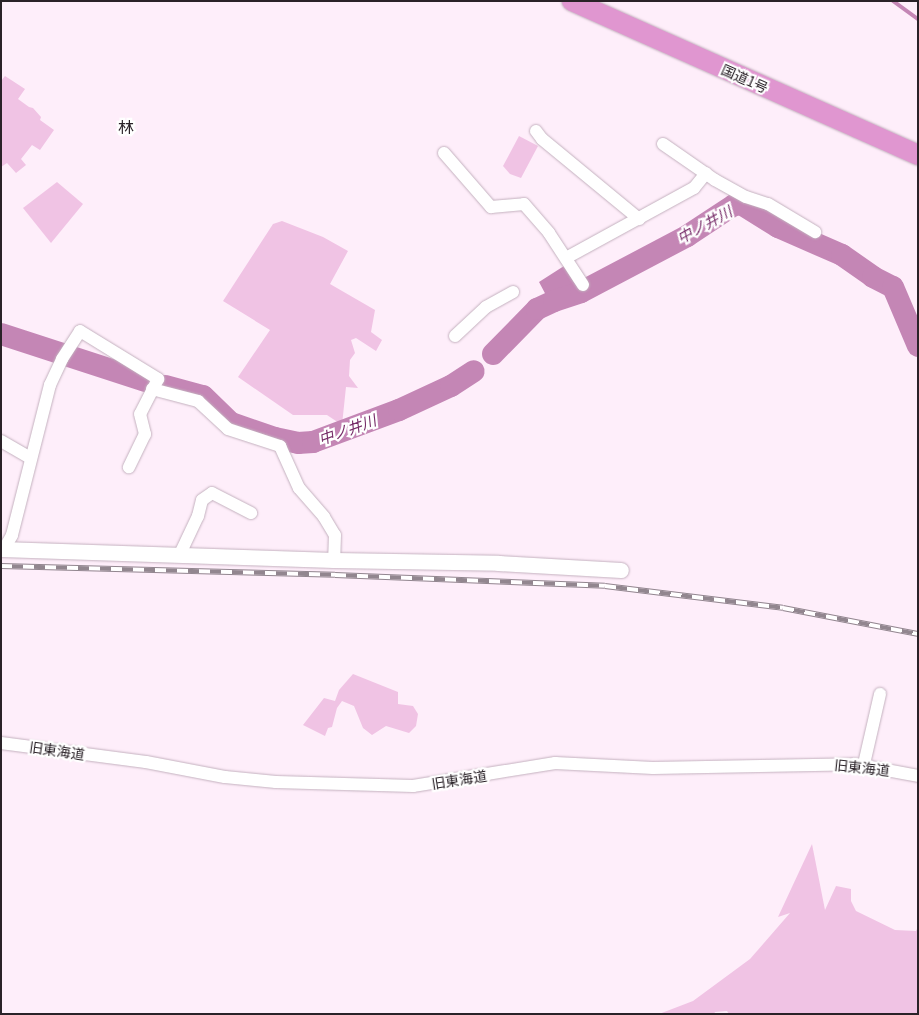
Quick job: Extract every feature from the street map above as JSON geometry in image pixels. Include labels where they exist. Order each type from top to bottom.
[{"type":"highway","name":"国道1号","points":[[572,1],[918,155]]},
{"type":"street","points":[[536,131],[542,139],[639,219]]},
{"type":"street","points":[[663,144],[746,197],[768,204],[815,232]]},
{"type":"street","points":[[444,153],[491,207],[524,204],[566,258],[583,285]]},
{"type":"street","points":[[566,258],[694,188],[706,173]]},
{"type":"street","points":[[455,336],[486,307],[513,292]]},
{"type":"street","points":[[3,549],[12,535],[50,385],[64,355],[80,331],[158,380],[140,414],[146,434],[129,466]]},
{"type":"street","points":[[152,389],[198,401],[228,429],[280,446],[299,488],[324,517],[335,535],[334,560]]},
{"type":"street","points":[[1,441],[32,458]]},
{"type":"street","points":[[180,554],[198,516],[202,500],[212,493],[251,512]]},
{"type":"street","points":[[3,549],[334,560],[498,563],[621,570]]},
{"type":"street","points":[[864,764],[880,694]]},
{"type":"street","name":"旧東海道","points":[[1,743],[146,762],[225,778],[374,786],[413,786],[555,763],[653,768],[746,764],[864,764],[918,776]]},
{"type":"shaded area","points":[[5,76],[25,89],[18,99],[33,108],[41,117],[40,120],[54,130],[40,150],[32,145],[21,159],[26,165],[16,173],[7,163],[1,167],[1,81]]},
{"type":"shaded area","points":[[519,136],[538,146],[521,178],[510,174],[503,166]]},
{"type":"shaded area","points":[[57,182],[83,204],[51,243],[23,208]]},
{"type":"shaded area","points":[[282,221],[323,237],[348,251],[330,284],[375,310],[371,332],[382,340],[376,351],[356,338],[351,340],[355,353],[350,360],[349,376],[358,388],[346,387],[342,425],[327,415],[293,415],[238,377],[270,330],[223,301],[273,224]]},
{"type":"shaded area","points":[[564,266],[577,287],[547,297],[539,282]]},
{"type":"shaded area","points":[[353,674],[398,692],[398,704],[413,706],[418,714],[416,726],[409,733],[386,726],[372,735],[363,728],[354,706],[342,701],[337,708],[332,727],[328,728],[325,736],[303,725],[324,698],[335,701],[339,690]]},
{"type":"shaded area","points":[[812,844],[825,910],[836,886],[851,889],[851,901],[856,911],[895,930],[916,931],[918,927],[918,1014],[729,1014],[727,1011],[715,1012],[714,1014],[659,1014],[693,1001],[750,959],[790,913],[778,917]]},
{"type":"waterway","points":[[893,1],[918,19]]},
{"type":"waterway","name":"中ノ井川","points":[[493,354],[537,309],[581,292],[687,236],[734,205],[741,204],[778,227],[842,255],[873,277],[893,287],[918,346]]},
{"type":"waterway","name":"中ノ井川","points":[[1,334],[146,381]]},
{"type":"waterway","name":"中ノ井川","points":[[165,386],[203,396],[231,423],[275,438],[298,443],[313,442],[399,410],[451,386],[474,371]]},
{"type":"railway","points":[[1,566],[335,575],[605,586],[783,608],[918,634]]},
{"type":"district","name":"林","points":[[126,126]]}]
